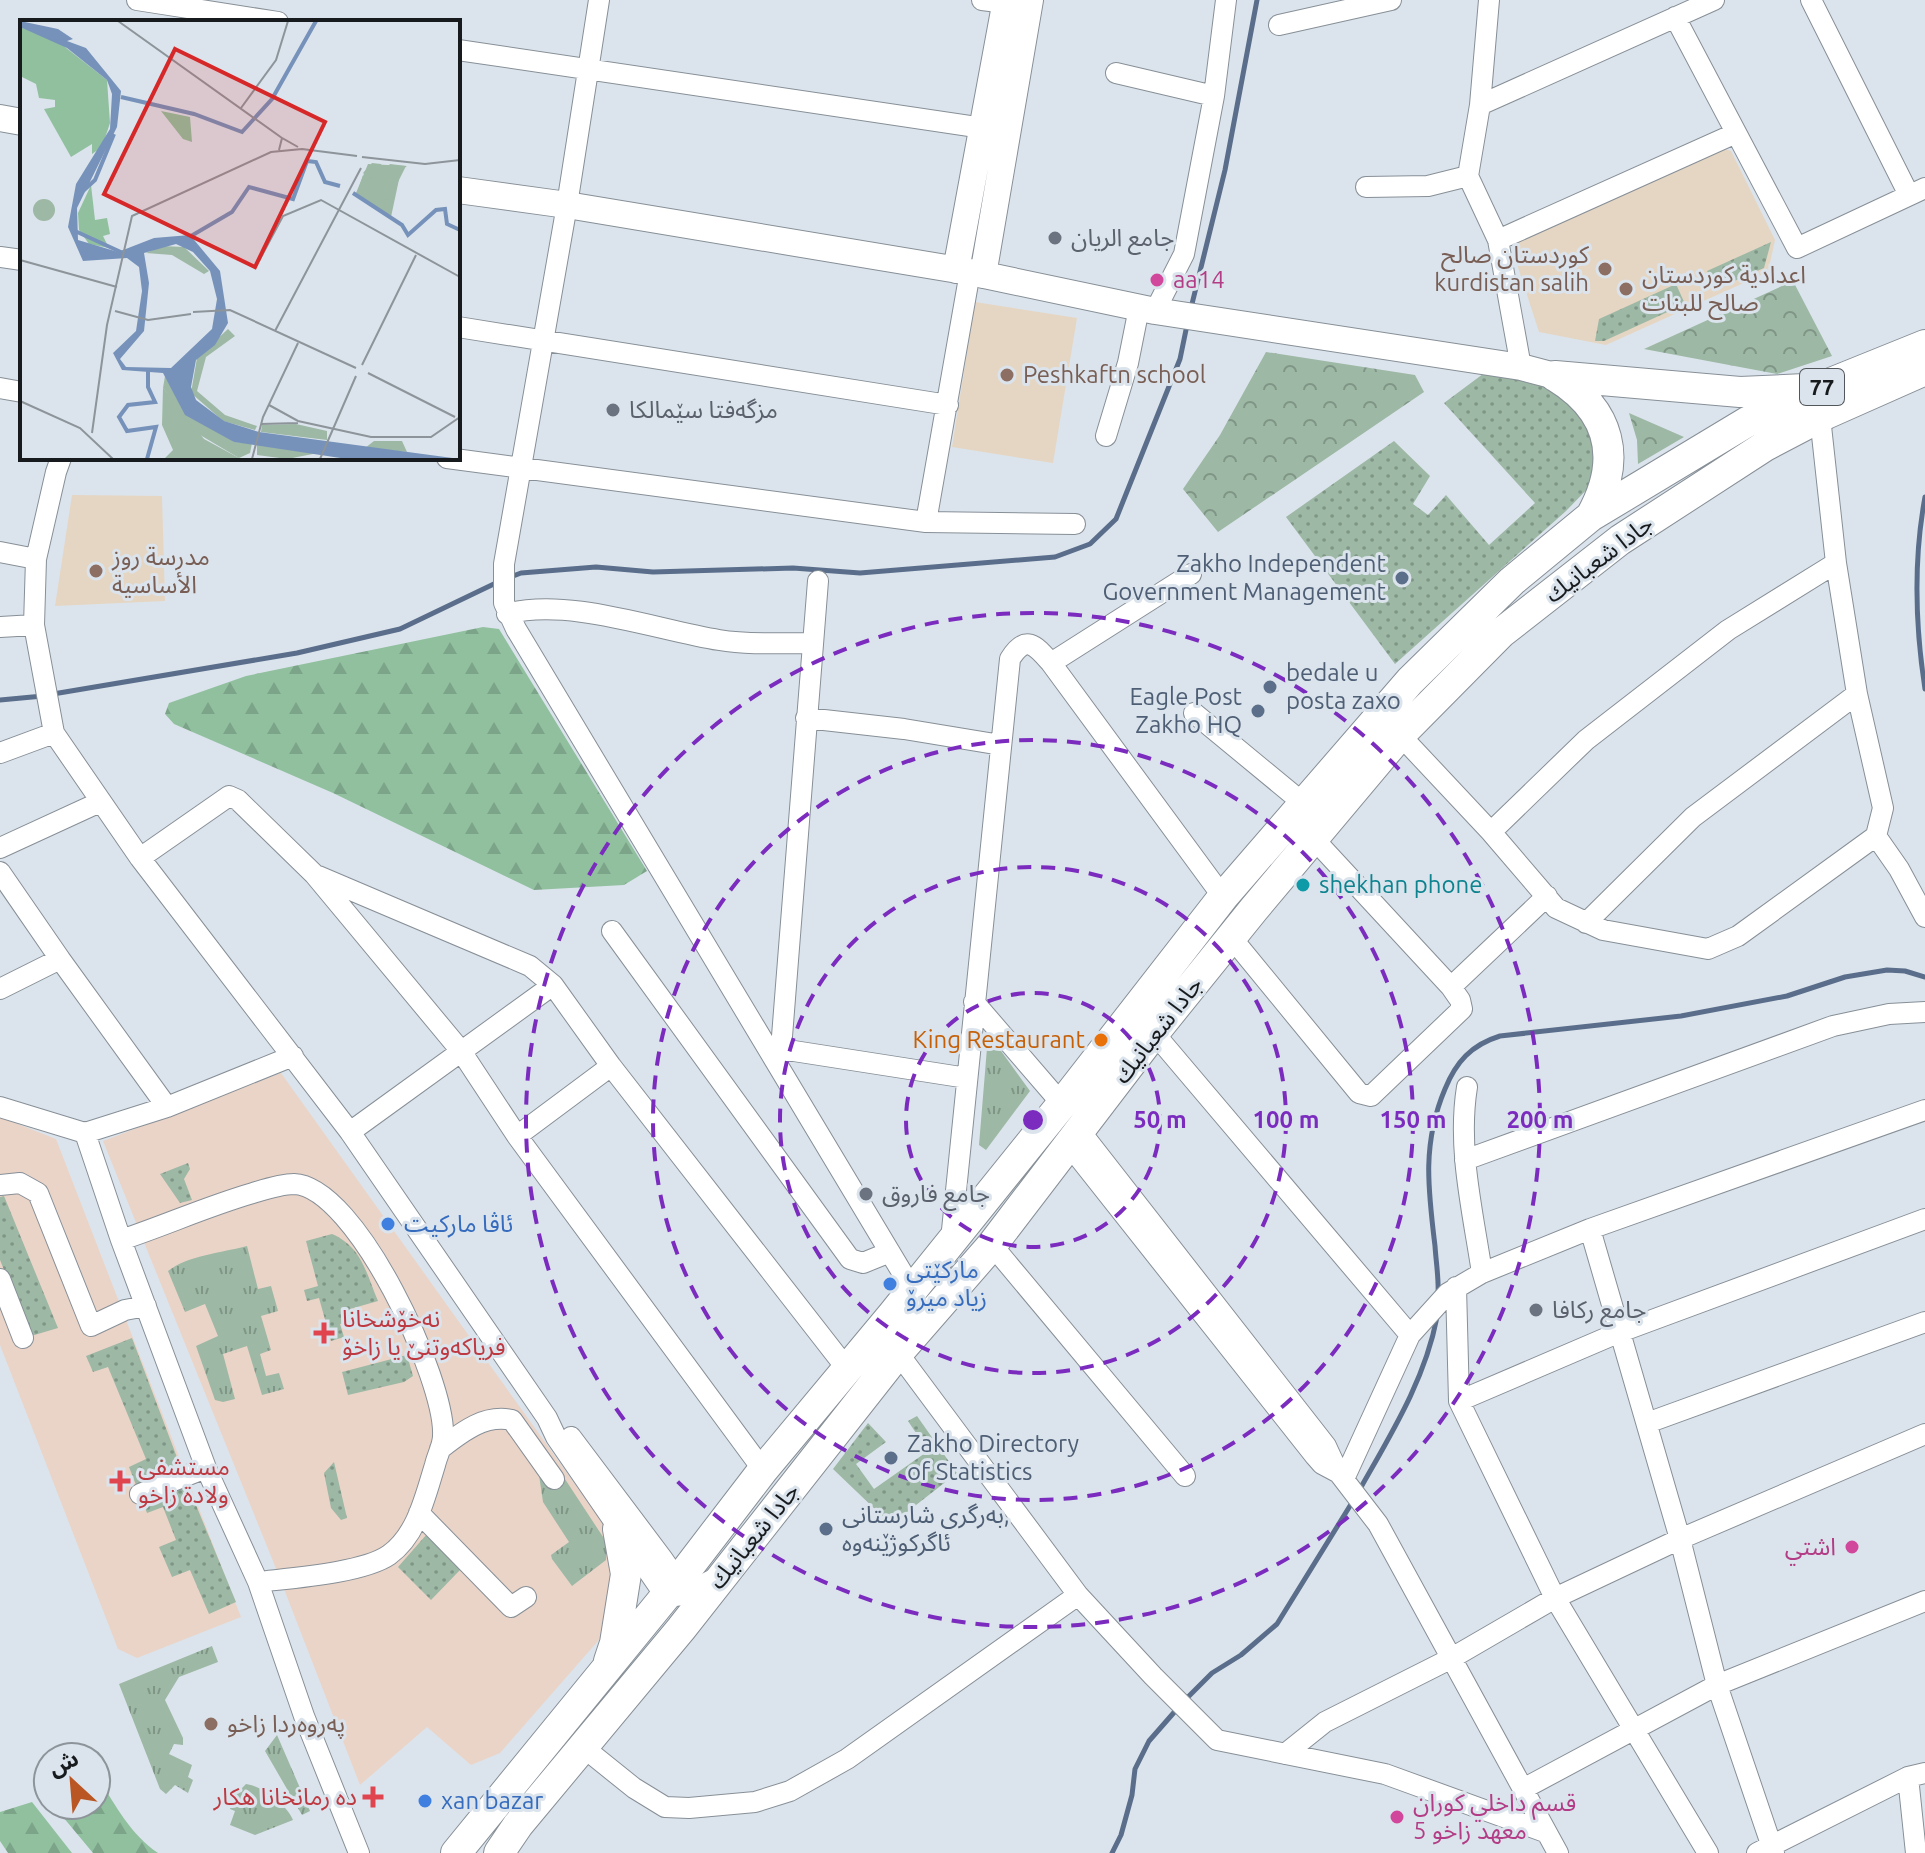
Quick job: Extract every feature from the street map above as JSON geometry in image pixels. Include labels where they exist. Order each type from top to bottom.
[{"type":"highway","name":"77","points":[[1818,403],[1925,345]]},
{"type":"highway","name":"77","points":[[1589,518],[1722,435],[1925,370]]},
{"type":"highway","points":[[1555,376],[1740,392],[1818,403]]},
{"type":"highway","points":[[1555,376],[1575,388],[1591,405],[1603,426],[1608,449],[1608,473],[1602,496],[1589,518]]},
{"type":"highway","name":"جادا شعبانيك","points":[[499,1853],[518,1825],[681,1629],[898,1353],[992,1245],[1231,937],[1400,735],[1501,633],[1620,540],[1740,461],[1818,403]]},
{"type":"highway","name":"جادا شعبانيك","points":[[456,1853],[1062,1104],[1223,897],[1410,681],[1512,581],[1589,518]]},
{"type":"highway","points":[[605,1671],[615,1643],[626,1574],[618,1529]]},
{"type":"main road","points":[[970,272],[983,128],[1006,1]]},
{"type":"main road","points":[[970,272],[1006,1]]},
{"type":"main road","points":[[0,118],[20,122]]},
{"type":"main road","points":[[460,190],[970,272],[1152,310],[1521,367],[1555,376]]},
{"type":"street","points":[[137,0],[181,10],[262,20]]},
{"type":"street","points":[[599,0],[567,205],[504,564],[505,608],[776,1051],[912,1289]]},
{"type":"street","points":[[1106,436],[1128,363],[1152,310],[1184,254],[1214,96],[1226,0]]},
{"type":"street","points":[[1279,25],[1391,0]]},
{"type":"street","points":[[1489,0],[1480,105],[1468,176],[1498,240],[1521,367]]},
{"type":"street","points":[[1480,105],[1714,0]]},
{"type":"street","points":[[1675,17],[1734,134],[1797,248],[1917,192],[1811,0]]},
{"type":"street","points":[[460,50],[983,128]]},
{"type":"street","points":[[1116,73],[1214,96]]},
{"type":"street","points":[[1498,240],[1734,134]]},
{"type":"street","points":[[1366,187],[1428,186],[1468,176]]},
{"type":"street","points":[[0,257],[20,260]]},
{"type":"street","points":[[926,522],[970,272]]},
{"type":"street","points":[[460,327],[948,405]]},
{"type":"street","points":[[0,388],[20,392]]},
{"type":"street","points":[[1400,735],[1491,832],[1556,908],[1603,930],[1708,949],[1738,936],[1876,836],[1883,808],[1857,694],[1836,563],[1818,403]]},
{"type":"street","points":[[60,460],[36,559],[36,632],[54,733],[140,858],[350,1132],[547,1418],[556,1437],[618,1529],[672,1583]]},
{"type":"street","points":[[460,460],[926,522],[1075,524]]},
{"type":"street","points":[[0,552],[36,559]]},
{"type":"street","points":[[1491,832],[1586,740],[1728,630],[1836,563]]},
{"type":"street","points":[[1051,663],[1191,574]]},
{"type":"street","points":[[776,1051],[818,581]]},
{"type":"street","points":[[505,608],[555,608],[721,641],[811,643]]},
{"type":"street","points":[[0,627],[36,632]]},
{"type":"street","points":[[951,1240],[1010,659],[1016,649],[1024,644],[1035,645],[1051,663],[1223,897]]},
{"type":"street","points":[[1586,923],[1693,817],[1857,694]]},
{"type":"street","points":[[1194,713],[1303,803]]},
{"type":"street","points":[[806,718],[904,729],[1001,745]]},
{"type":"street","points":[[0,753],[54,733]]},
{"type":"street","points":[[140,858],[229,796],[238,800],[314,874],[461,1051],[517,1136],[763,1470]]},
{"type":"street","points":[[0,848],[100,802]]},
{"type":"street","points":[[1876,836],[1899,869],[1925,917]]},
{"type":"street","points":[[1231,937],[1359,1093],[1365,1096],[1371,1096],[1462,1009],[1456,993],[1313,838]]},
{"type":"street","points":[[0,872],[167,1107]]},
{"type":"street","points":[[314,874],[530,966],[553,985],[611,1066],[847,1369]]},
{"type":"street","points":[[1456,993],[1547,896]]},
{"type":"street","points":[[612,931],[850,1259],[863,1263],[890,1252]]},
{"type":"street","points":[[0,989],[60,959]]},
{"type":"street","points":[[350,1132],[553,985]]},
{"type":"street","points":[[974,1002],[1062,1104]]},
{"type":"street","points":[[1465,1160],[1833,1026],[1889,1014],[1925,1012]]},
{"type":"street","points":[[1154,1033],[1414,1329]]},
{"type":"street","points":[[776,1051],[967,1078]]},
{"type":"street","points":[[0,1107],[85,1133],[167,1107],[293,1056]]},
{"type":"street","points":[[517,1136],[611,1066]]},
{"type":"street","points":[[1467,1087],[1462,1117],[1465,1160],[1482,1273]]},
{"type":"street","points":[[1342,1477],[1414,1329],[1452,1290],[1482,1273],[1590,1229],[1925,1110]]},
{"type":"street","points":[[85,1133],[121,1240],[206,1468],[258,1582],[304,1716],[359,1853]]},
{"type":"street","points":[[1074,1138],[1315,1456],[1342,1477],[1378,1524],[1558,1853]]},
{"type":"street","points":[[0,1185],[20,1183],[38,1193],[91,1326],[125,1310],[146,1306]]},
{"type":"street","points":[[121,1240],[212,1205],[296,1184],[317,1192],[346,1219],[384,1273],[404,1310],[440,1413],[443,1437],[419,1513],[405,1540],[387,1557],[321,1575],[258,1582]]},
{"type":"street","points":[[1459,1401],[1620,1332],[1925,1219]]},
{"type":"street","points":[[1590,1229],[1680,1539],[1717,1685],[1768,1850],[1916,1775],[1916,1853]]},
{"type":"street","points":[[992,1245],[1185,1476]]},
{"type":"street","points":[[0,1279],[23,1338]]},
{"type":"street","points":[[1452,1290],[1459,1401],[1555,1598],[1708,1853]]},
{"type":"street","points":[[1647,1423],[1925,1322]]},
{"type":"street","points":[[898,1353],[1078,1595],[1217,1740],[1385,1774],[1545,1832]]},
{"type":"street","points":[[440,1449],[462,1432],[495,1416],[512,1420],[554,1479]]},
{"type":"street","points":[[547,1418],[566,1431],[672,1583],[681,1629]]},
{"type":"street","points":[[1285,1754],[1325,1722],[1450,1659],[1555,1598],[1680,1539],[1925,1434]]},
{"type":"street","points":[[140,1494],[206,1468]]},
{"type":"street","points":[[419,1513],[511,1607],[526,1597]]},
{"type":"street","points":[[672,1583],[724,1573]]},
{"type":"street","points":[[583,1747],[634,1788],[665,1807],[755,1802],[790,1791],[847,1759],[1078,1595]]},
{"type":"street","points":[[1523,1789],[1717,1685],[1925,1601]]},
{"type":"shaded area","points":[[1724,149],[1731,151],[1775,240],[1768,272],[1606,345],[1539,332],[1513,252],[1514,242]]},
{"type":"shaded area","points":[[975,302],[1077,318],[1053,463],[952,447]]},
{"type":"shaded area","points":[[72,495],[162,496],[165,601],[55,606]]},
{"type":"shaded area","name":"نه‌خۆشخانا فرياكه‌وتنێ يا زاخۆ","points":[[281,1073],[605,1526],[620,1567],[612,1611],[598,1641],[500,1753],[471,1765],[427,1727],[360,1785],[103,1141]]},
{"type":"shaded area","name":"مستشفى ولادة زاخو","points":[[0,1117],[56,1139],[241,1617],[137,1658],[118,1649],[0,1345]]},
{"type":"green space","points":[[1771,242],[1764,268],[1716,289],[1707,271]]},
{"type":"green space","points":[[1793,281],[1832,356],[1777,374],[1644,349]]},
{"type":"green space","points":[[1676,284],[1685,304],[1604,341],[1595,341],[1599,319]]},
{"type":"green space","points":[[1266,352],[1415,375],[1424,392],[1218,532],[1183,489],[1220,435]]},
{"type":"green space","points":[[1491,368],[1562,383],[1592,415],[1595,481],[1566,511],[1395,664],[1286,517],[1394,441],[1430,476],[1413,504],[1428,515],[1446,495],[1489,545],[1535,503],[1444,403]]},
{"type":"green space","points":[[1629,413],[1684,437],[1638,464],[1637,440]]},
{"type":"green space","points":[[483,627],[499,629],[647,871],[624,885],[534,890],[333,793],[174,724],[165,714],[169,703],[246,676]]},
{"type":"green space","points":[[996,1044],[1030,1091],[986,1150],[979,1145],[987,1048]]},
{"type":"green space","points":[[188,1163],[190,1169],[184,1179],[192,1200],[180,1203],[160,1174]]},
{"type":"green space","points":[[4,1196],[58,1328],[31,1336],[0,1260],[0,1197]]},
{"type":"green space","points":[[332,1234],[357,1254],[378,1301],[350,1309],[353,1321],[340,1324],[344,1337],[331,1341],[319,1298],[307,1301],[304,1290],[318,1286],[306,1241]]},
{"type":"green space","points":[[247,1246],[258,1289],[271,1286],[278,1311],[261,1316],[271,1350],[260,1354],[266,1376],[279,1373],[284,1389],[262,1395],[247,1346],[223,1354],[235,1399],[223,1402],[215,1400],[196,1346],[218,1336],[205,1304],[185,1312],[168,1271],[195,1258]]},
{"type":"green space","points":[[132,1338],[236,1602],[209,1614],[190,1570],[172,1577],[159,1547],[176,1540],[163,1507],[147,1513],[129,1467],[146,1459],[108,1367],[93,1372],[86,1356]]},
{"type":"green space","points":[[407,1355],[413,1376],[404,1382],[348,1395],[342,1372]]},
{"type":"green space","points":[[917,1416],[957,1473],[902,1516],[900,1528],[880,1514],[833,1469],[868,1423],[886,1442],[856,1464],[874,1489],[928,1451],[908,1421]]},
{"type":"green space","points":[[334,1462],[347,1518],[341,1520],[331,1508],[324,1473]]},
{"type":"green space","points":[[561,1473],[607,1543],[606,1560],[572,1586],[552,1559],[551,1555],[569,1542],[543,1502],[539,1475]]},
{"type":"green space","points":[[427,1534],[460,1570],[431,1600],[398,1567]]},
{"type":"green space","points":[[212,1646],[218,1662],[179,1677],[165,1700],[183,1738],[183,1745],[174,1744],[169,1754],[192,1765],[188,1777],[193,1780],[188,1793],[175,1785],[166,1794],[160,1789],[119,1684]]},
{"type":"green space","points":[[277,1735],[310,1811],[302,1815],[265,1751]]},
{"type":"green space","points":[[246,1784],[273,1797],[293,1820],[255,1835],[230,1825],[235,1811],[230,1809],[233,1797]]},
{"type":"green space","points":[[112,1800],[131,1827],[158,1853],[93,1853],[66,1821],[112,1821]]},
{"type":"green space","points":[[32,1802],[32,1821],[47,1821],[72,1853],[8,1853],[0,1841],[0,1812]]},
{"type":"waterway","points":[[1191,308],[1225,170],[1257,0]]},
{"type":"waterway","points":[[508,578],[521,573],[596,567],[653,572],[793,568],[860,573],[1055,557],[1090,544],[1116,519],[1180,359],[1187,325]]},
{"type":"waterway","points":[[1925,497],[1917,593],[1925,689]]},
{"type":"waterway","points":[[53,694],[297,653],[400,629],[498,582]]},
{"type":"waterway","points":[[0,700],[43,696]]},
{"type":"waterway","points":[[1438,1295],[1429,1186],[1433,1128],[1454,1071],[1481,1044],[1500,1036],[1681,1016],[1787,996],[1845,977],[1887,970],[1925,977]]},
{"type":"waterway","points":[[1360,1489],[1416,1385],[1437,1317]]},
{"type":"waterway","points":[[1184,1701],[1212,1673],[1241,1655],[1277,1624],[1353,1501]]},
{"type":"waterway","points":[[1112,1853],[1121,1835],[1132,1795],[1135,1769],[1149,1741],[1177,1709]]},
{"type":"place","name":"جامع الريان","points":[[1055,238]]},
{"type":"place","name":"كوردستان صالح kurdistan salih","points":[[1605,269]]},
{"type":"place","name":"aa14","points":[[1157,280]]},
{"type":"place","name":"اعدادية كوردستان صالح للبنات","points":[[1626,289]]},
{"type":"place","name":"Peshkaftn school","points":[[1007,375]]},
{"type":"place","name":"مزگەفتا سێمالکا","points":[[613,410]]},
{"type":"place","name":"مدرسة روز الأساسية","points":[[96,571]]},
{"type":"place","name":"Zakho Independent Government Management","points":[[1402,578]]},
{"type":"place","name":"bedale u posta zaxo","points":[[1270,687]]},
{"type":"place","name":"Eagle Post Zakho HQ","points":[[1258,711]]},
{"type":"place","name":"shekhan phone","points":[[1303,885]]},
{"type":"place","name":"King Restaurant","points":[[1101,1040]]},
{"type":"place","name":"جامع فاروق","points":[[866,1194]]},
{"type":"place","name":"ئاڤا ماركيت","points":[[388,1224]]},
{"type":"place","name":"مارکێتی زیاد میرۆ","points":[[890,1284]]},
{"type":"place","name":"جامع ركافا","points":[[1536,1310]]},
{"type":"place","name":"نه‌خۆشخانا فرياكه‌وتنێ يا زاخۆ","points":[[324,1333]]},
{"type":"place","name":"Zakho Directory of Statistics","points":[[891,1458]]},
{"type":"place","name":"مستشفى ولادة زاخو","points":[[120,1481]]},
{"type":"place","name":"بەرگری شارستانی, ئاگرکوژێنەوە","points":[[826,1529]]},
{"type":"place","name":"اشتي","points":[[1852,1547]]},
{"type":"place","name":"په‌روه‌ردا زاخو","points":[[211,1724]]},
{"type":"place","name":"ده رمانخانا هكار","points":[[373,1797]]},
{"type":"place","name":"xan bazar","points":[[425,1801]]},
{"type":"place","name":"قسم داخلي كوران معهد زاخو 5","points":[[1397,1817]]}]
